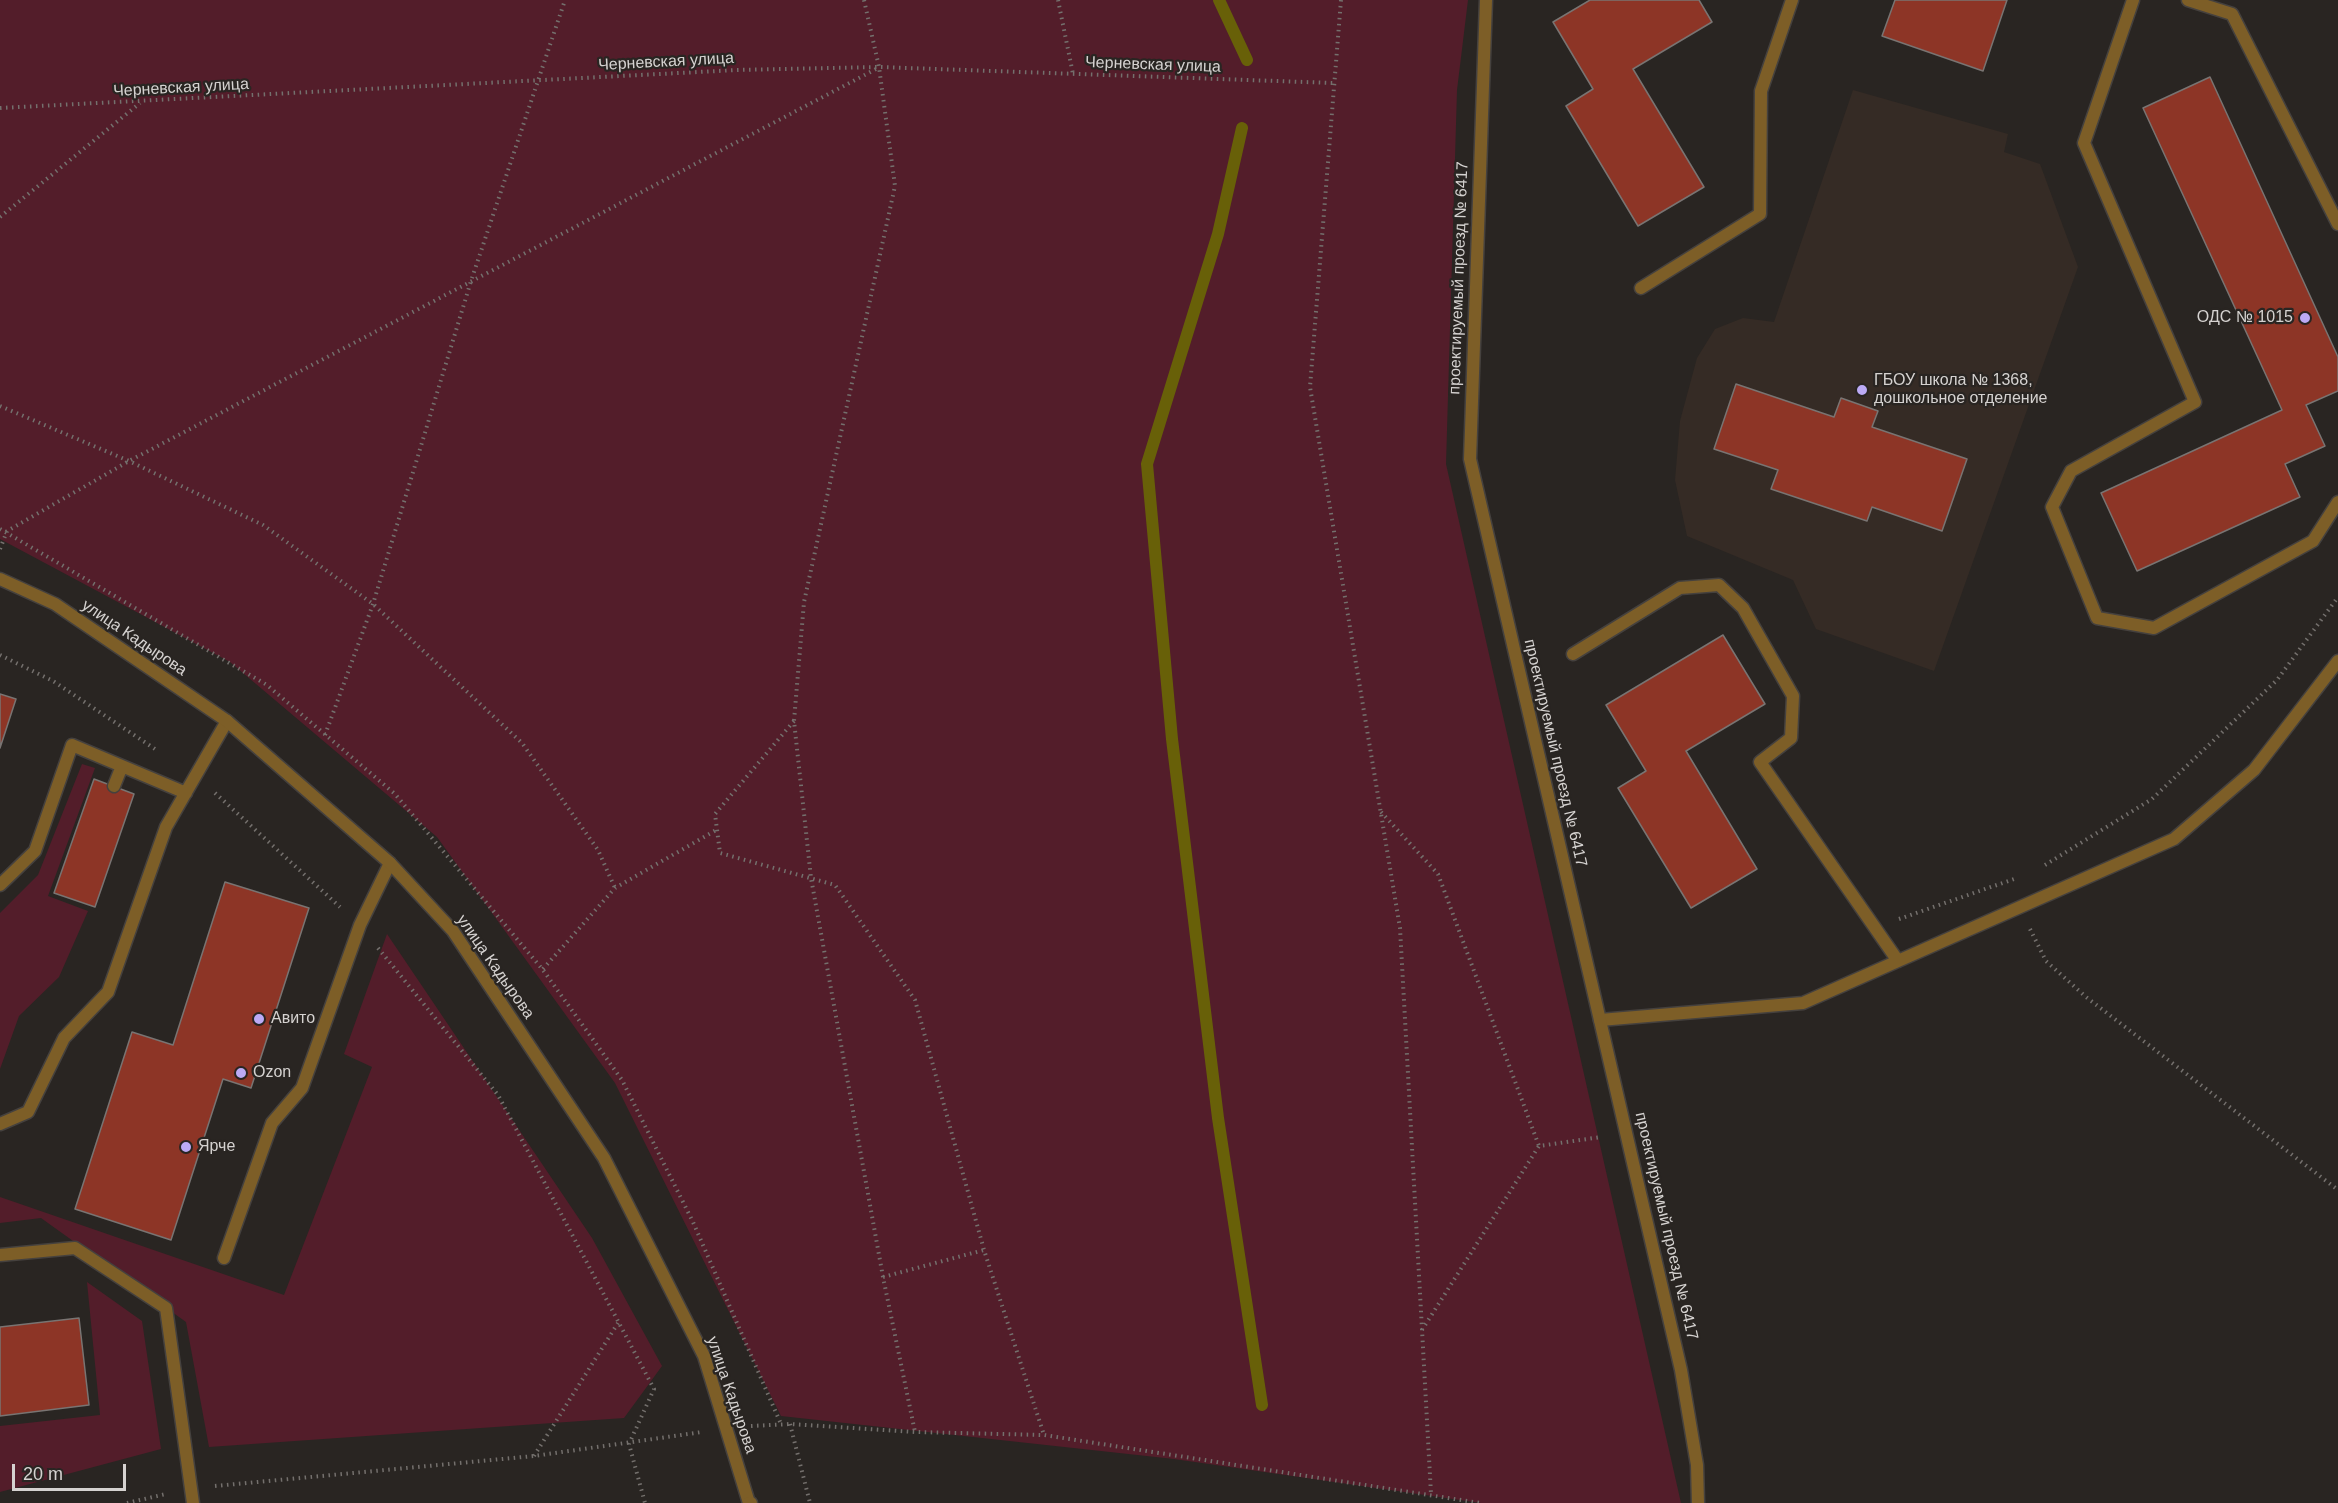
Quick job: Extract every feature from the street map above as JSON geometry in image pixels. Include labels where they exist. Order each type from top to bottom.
[{"type":"street","name":"проектируемый проезд № 6417","points":[[1486,0],[1470,459],[1628,1133],[1681,1370],[1697,1465],[1698,1503]]},
{"type":"street","points":[[1641,288],[1760,214],[1761,91],[1792,0]]},
{"type":"street","points":[[2133,0],[2084,143],[2195,402],[2071,471],[2052,507],[2097,618],[2154,628],[2313,541],[2338,502]]},
{"type":"street","points":[[2188,0],[2232,14],[2338,224]]},
{"type":"street","name":"улица Кадырова","points":[[0,579],[54,604],[227,721],[390,863],[453,931],[604,1158],[704,1356],[750,1503]]},
{"type":"street","points":[[1573,654],[1680,588],[1719,585],[1743,608],[1793,696],[1791,738],[1760,762],[1898,961]]},
{"type":"street","points":[[1600,1020],[1803,1003],[2174,839],[2254,770],[2338,661]]},
{"type":"street","points":[[0,1124],[28,1112],[64,1038],[108,992],[166,827],[227,721]]},
{"type":"street","points":[[0,885],[35,851],[72,745],[186,793]]},
{"type":"street","points":[[114,786],[122,766]]},
{"type":"street","points":[[224,1258],[272,1123],[302,1088],[360,925],[390,863]]},
{"type":"street","points":[[0,1255],[75,1248],[166,1308],[193,1503]]},
{"type":"path","points":[[325,735],[373,604],[471,281],[536,81],[565,0]]},
{"type":"path","points":[[864,0],[879,68],[895,186],[804,602],[794,721],[811,878],[883,1277],[915,1432]]},
{"type":"path","points":[[1058,0],[1073,74]]},
{"type":"path","points":[[1341,0],[1310,387],[1400,928],[1431,1494]]},
{"type":"path","points":[[0,549],[7,531],[129,461],[879,68]]},
{"type":"path","name":"Черневская улица","points":[[0,108],[737,70],[879,68],[1333,83]]},
{"type":"path","points":[[0,217],[140,102]]},
{"type":"path","points":[[0,406],[129,461],[263,525],[373,604],[522,742],[598,850],[615,888]]},
{"type":"path","points":[[2035,872],[2152,799],[2277,680],[2338,597]]},
{"type":"path","points":[[0,655],[53,681],[196,776],[360,925],[498,1095],[654,1389],[629,1444],[645,1503]]},
{"type":"path","points":[[794,721],[716,814],[720,853],[835,885],[915,1000],[984,1250],[1044,1436]]},
{"type":"path","points":[[1381,812],[1438,874],[1539,1146]]},
{"type":"path","points":[[543,970],[615,888],[718,830]]},
{"type":"path","points":[[1875,928],[2024,875]]},
{"type":"path","points":[[2019,908],[2046,961],[2086,997],[2338,1190]]},
{"type":"path","points":[[1422,1331],[1539,1146],[1628,1133]]},
{"type":"path","points":[[883,1277],[984,1250]]},
{"type":"path","points":[[534,1456],[619,1322]]},
{"type":"path","points":[[790,1424],[810,1503]]},
{"type":"path","points":[[127,1503],[190,1488],[534,1456],[629,1444],[726,1428],[790,1424],[915,1432],[1044,1436],[1480,1503]]},
{"type":"shaded area","points":[[0,0],[1468,0],[1457,90],[1446,464],[1681,1503],[1481,1503],[1174,1459],[781,1416],[615,1083],[437,837],[230,662],[0,539]]},
{"type":"shaded area","name":"ГБОУ школа № 1368, дошкольное отделение","points":[[1853,90],[2008,134],[2004,152],[2040,164],[2078,267],[1934,671],[1816,629],[1793,580],[1687,536],[1675,480],[1680,421],[1697,358],[1715,329],[1743,318],[1774,322]]},
{"type":"shaded area","points":[[82,764],[95,768],[48,896],[88,911],[59,977],[19,1016],[0,1069],[0,913],[38,875]]},
{"type":"shaded area","points":[[387,934],[592,1238],[662,1366],[624,1418],[209,1447],[186,1322],[41,1218],[0,1223],[0,1197],[284,1295],[372,1067],[344,1054]]},
{"type":"shaded area","points":[[87,1282],[142,1321],[161,1449],[0,1492],[0,1426],[100,1415]]},
{"type":"building","points":[[1590,0],[1699,0],[1712,22],[1633,69],[1704,187],[1638,226],[1566,106],[1593,89],[1553,22]]},
{"type":"building","points":[[1895,0],[2007,0],[1983,71],[1882,36]]},
{"type":"building","points":[[2210,77],[2338,357],[2338,391],[2306,405],[2325,446],[2285,464],[2300,497],[2137,571],[2101,493],[2282,410],[2143,108]]},
{"type":"building","points":[[1736,384],[1834,417],[1841,398],[1878,411],[1872,427],[1967,459],[1942,531],[1872,507],[1867,521],[1771,489],[1778,470],[1714,449]]},
{"type":"building","points":[[1723,635],[1765,704],[1686,751],[1757,869],[1691,908],[1618,788],[1646,771],[1606,705]]},
{"type":"building","points":[[0,694],[16,699],[0,748]]},
{"type":"building","points":[[94,779],[134,794],[95,907],[54,893]]},
{"type":"building","points":[[225,882],[309,908],[251,1088],[223,1079],[171,1240],[75,1209],[132,1032],[173,1045]]},
{"type":"building","points":[[79,1318],[89,1405],[0,1416],[0,1327]]},
{"type":"waterway","points":[[1219,0],[1247,60]]},
{"type":"waterway","points":[[1242,128],[1218,234],[1147,464],[1172,739],[1218,1118],[1262,1405]]},
{"type":"place","name":"ОДС № 1015","points":[[2305,318]]},
{"type":"place","name":"ГБОУ школа № 1368, дошкольное отделение","points":[[1862,390]]},
{"type":"place","name":"Авито","points":[[259,1019]]},
{"type":"place","name":"Ozon","points":[[241,1073]]},
{"type":"place","name":"Ярче","points":[[186,1147]]}]
